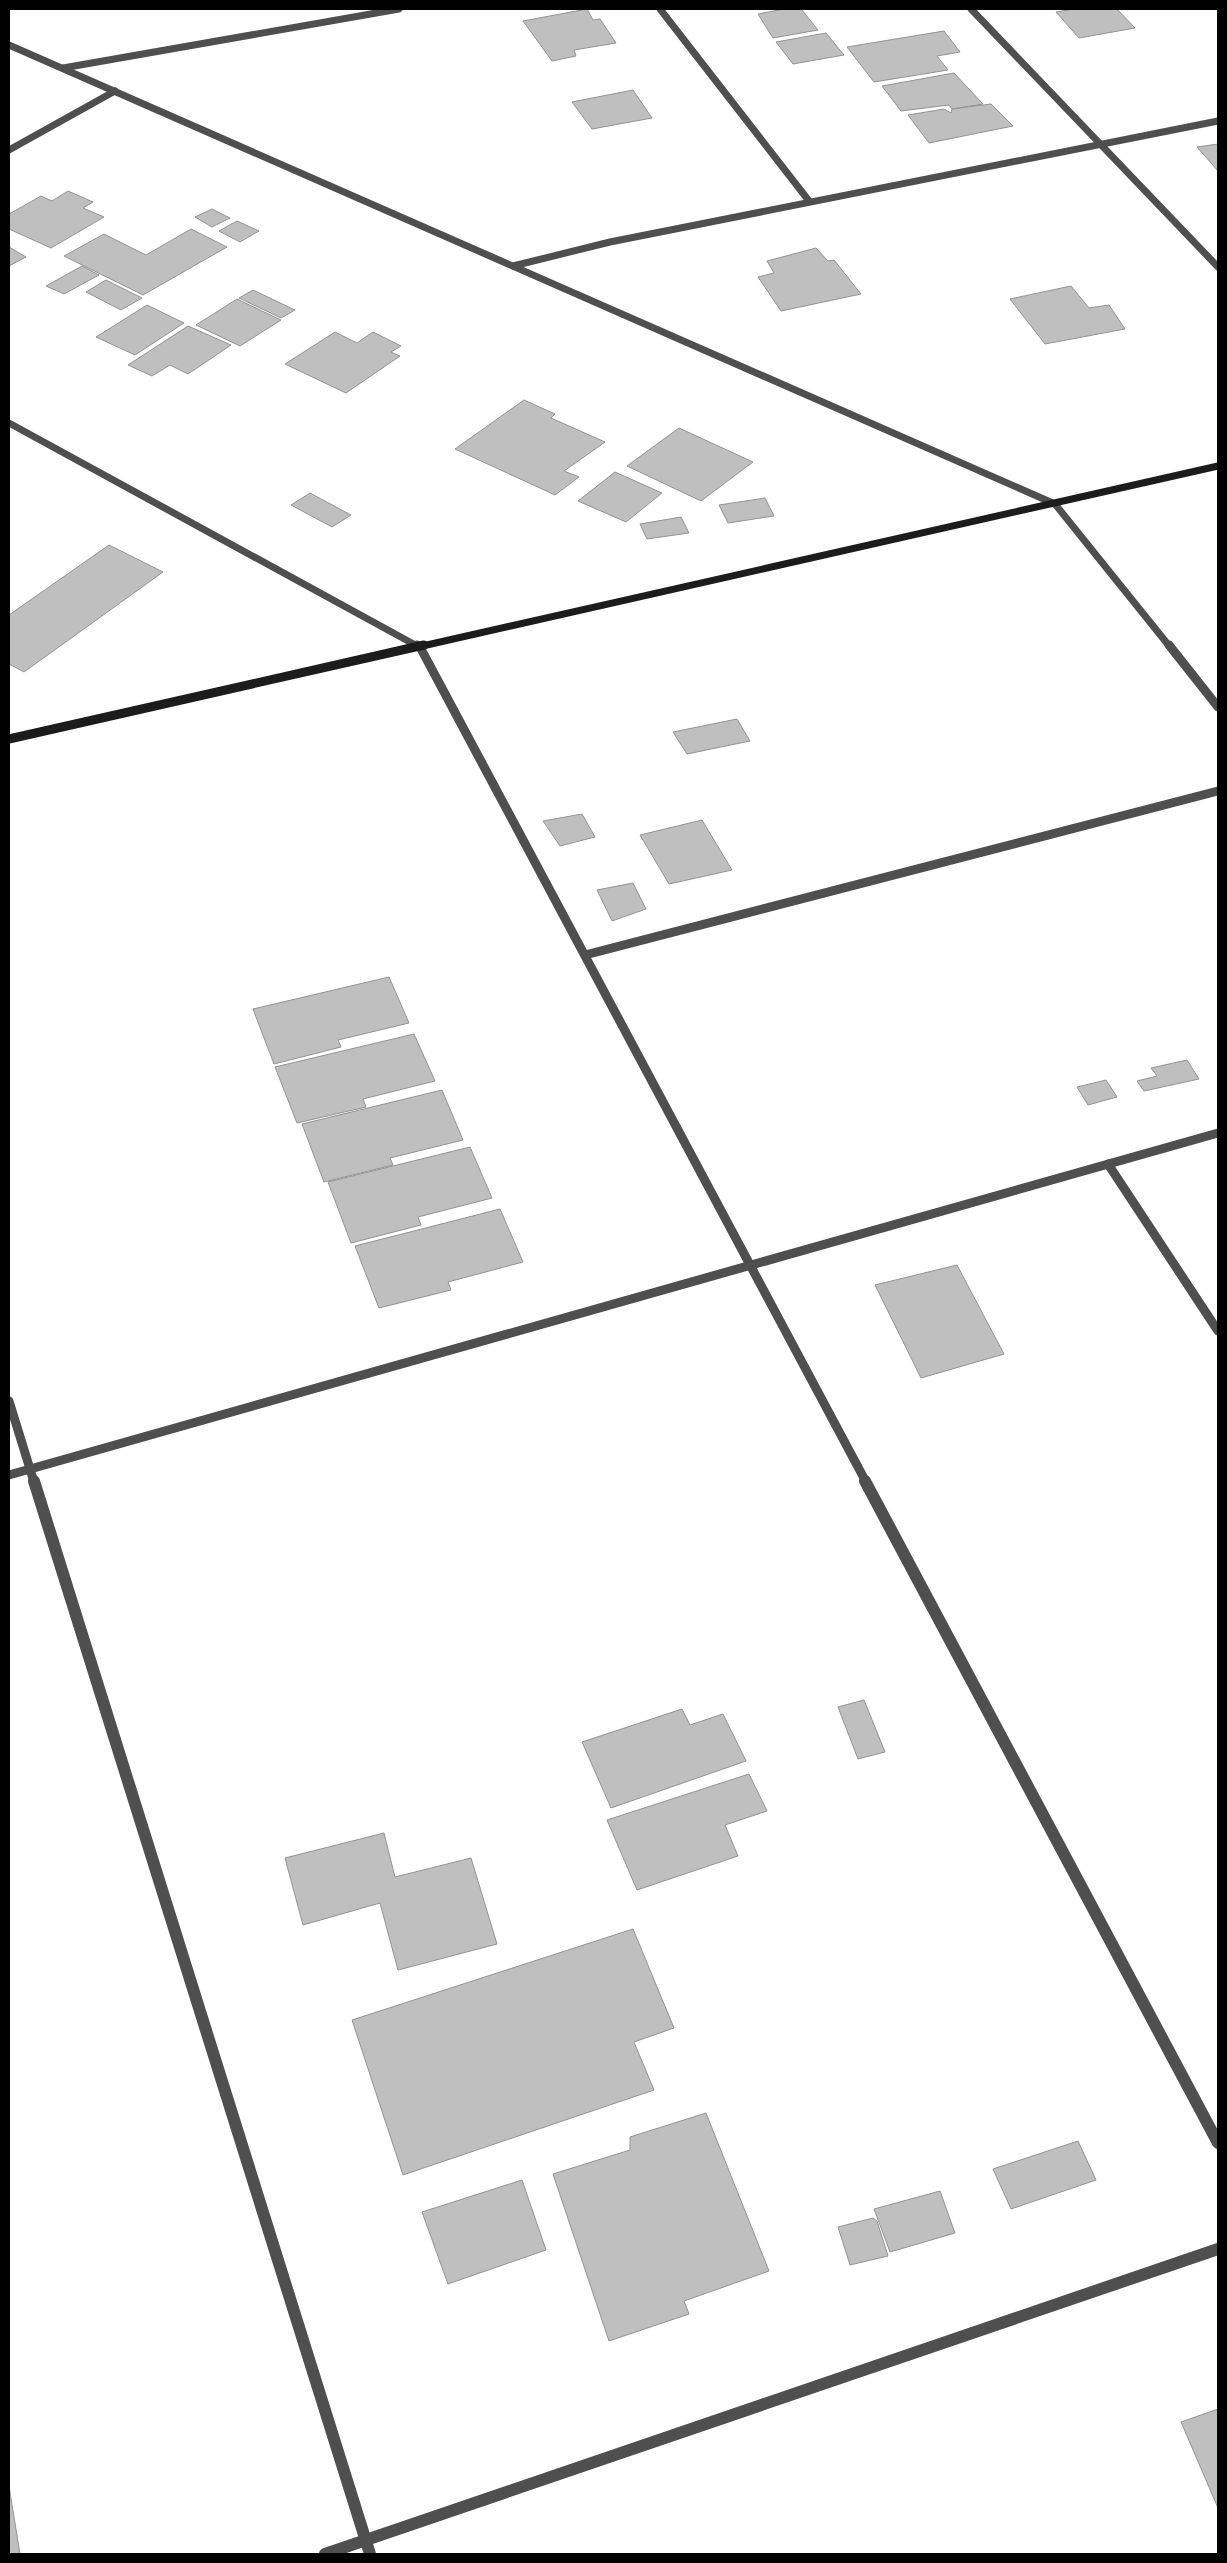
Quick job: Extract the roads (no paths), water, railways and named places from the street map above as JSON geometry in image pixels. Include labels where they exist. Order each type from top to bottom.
[{"type":"street","points":[[62,68],[399,9]]},
{"type":"street","points":[[660,9],[809,201]]},
{"type":"street","points":[[971,9],[1218,267]]},
{"type":"street","points":[[9,45],[1055,504],[1218,707]]},
{"type":"street","points":[[9,150],[115,91]]},
{"type":"street","points":[[513,266],[610,242],[809,201],[1218,121]]},
{"type":"street","points":[[9,423],[420,647],[1218,2142]]},
{"type":"street","points":[[9,739],[1218,466]]},
{"type":"street","points":[[585,955],[1218,790]]},
{"type":"street","points":[[9,1475],[749,1264],[1218,1133]]},
{"type":"street","points":[[1108,1164],[1218,1331]]},
{"type":"street","points":[[9,1401],[370,2554]]},
{"type":"street","points":[[325,2554],[1218,2248]]}]
